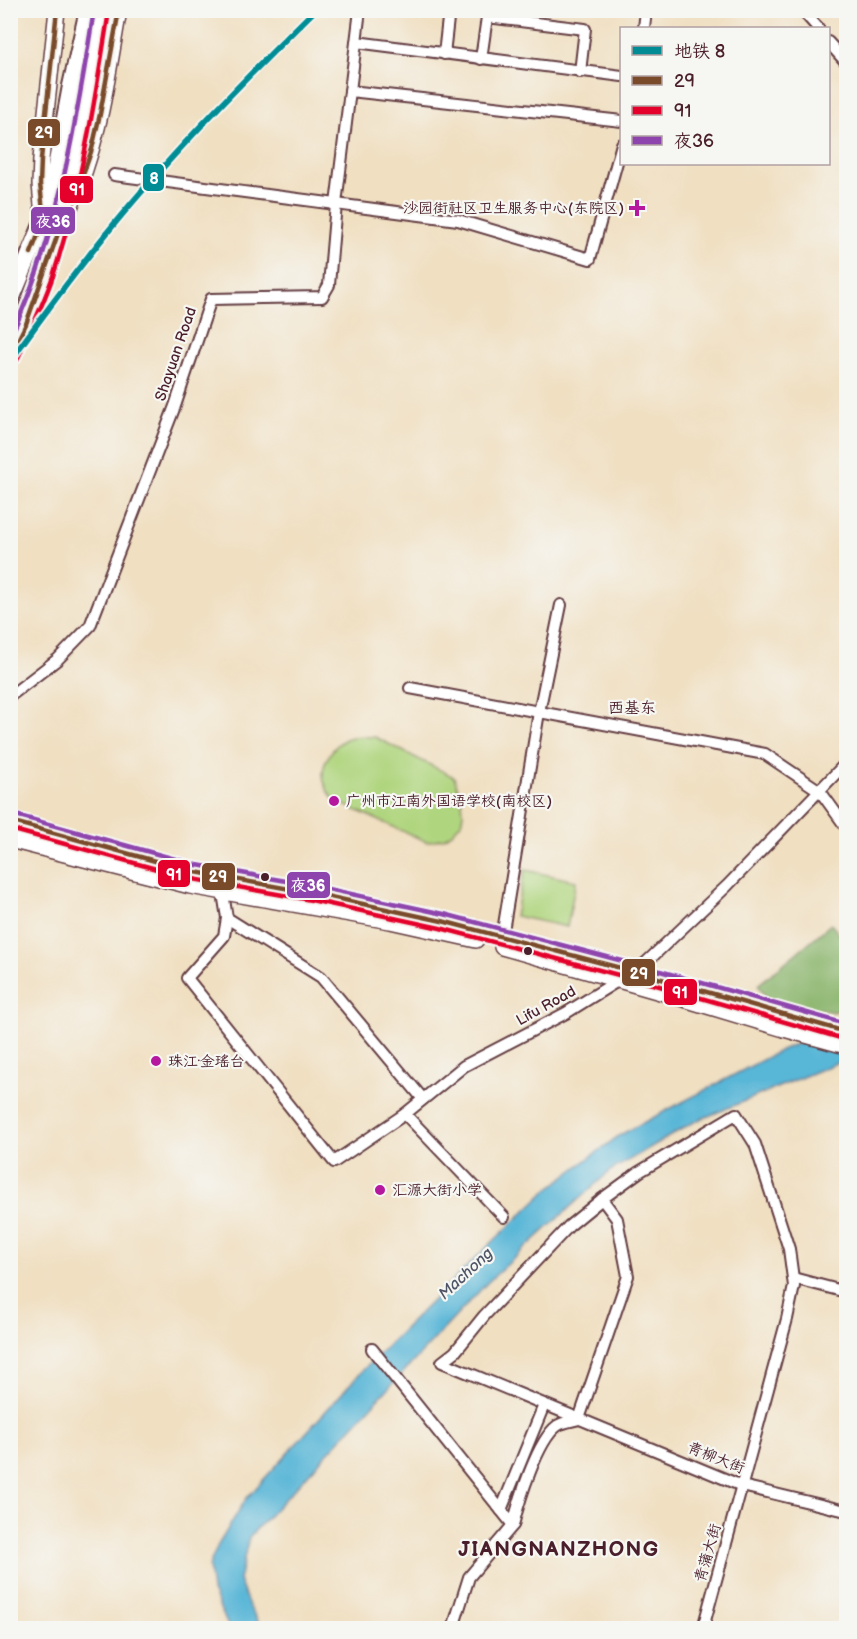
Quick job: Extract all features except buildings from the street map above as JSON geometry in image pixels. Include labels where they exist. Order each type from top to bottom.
[{"type":"main road","points":[[44,220],[40,184],[41,159],[57,10]]},
{"type":"main road","points":[[71,86],[76,10]]},
{"type":"main road","points":[[10,302],[44,220],[88,10]]},
{"type":"main road","points":[[60,228],[87,98],[102,10]]},
{"type":"main road","points":[[10,357],[26,324],[60,228],[75,198],[92,149],[118,10]]},
{"type":"main road","points":[[10,821],[195,872],[378,906],[502,937],[636,972],[846,1032]]},
{"type":"main road","points":[[10,840],[190,886],[380,919],[482,942],[846,1046]]},
{"type":"street","name":"Shayuan Road","points":[[10,696],[58,659],[90,626],[171,417],[211,299],[322,297],[329,285],[336,204],[360,10]]},
{"type":"street","points":[[444,54],[449,10]]},
{"type":"street","points":[[644,27],[646,10]]},
{"type":"street","points":[[802,10],[817,27]]},
{"type":"street","points":[[481,59],[487,17],[585,29],[580,72]]},
{"type":"street","points":[[356,42],[620,76]]},
{"type":"street","points":[[830,44],[846,62]]},
{"type":"street","points":[[350,91],[620,121]]},
{"type":"street","points":[[114,175],[458,220],[590,259],[620,148]]},
{"type":"street","points":[[502,937],[539,712],[561,605]]},
{"type":"street","points":[[410,688],[765,754],[820,791],[846,828]]},
{"type":"street","name":"Lifu Road","points":[[227,918],[224,936],[187,978],[333,1162],[405,1114],[464,1066],[566,1013],[636,972],[727,886],[846,763]]},
{"type":"street","points":[[223,893],[227,918],[321,977],[423,1099]]},
{"type":"street","points":[[405,1114],[504,1217]]},
{"type":"street","name":"青蒲大街","points":[[602,1198],[639,1172],[736,1114],[756,1144],[789,1250],[794,1286],[787,1319],[703,1629]]},
{"type":"street","points":[[453,1629],[469,1577],[513,1525],[523,1489],[545,1440],[557,1426],[579,1419],[628,1276],[617,1219],[602,1198]]},
{"type":"street","name":"青柳大街","points":[[602,1198],[569,1226],[484,1316],[455,1352],[442,1362],[742,1485],[846,1511]]},
{"type":"street","points":[[793,1278],[846,1292]]},
{"type":"street","points":[[372,1349],[513,1525]]},
{"type":"street","points":[[501,1510],[544,1405]]},
{"type":"green space","points":[[375,737],[454,777],[462,800],[463,814],[461,823],[452,833],[444,838],[427,842],[335,801],[323,778],[323,769],[330,754],[337,745],[349,738]]},
{"type":"green space","points":[[525,870],[576,881],[567,927],[515,916]]},
{"type":"green space","points":[[831,924],[846,943],[846,1006],[833,1012],[767,999],[758,985]]},
{"type":"water","name":"Machong","points":[[846,1025],[846,1059],[694,1122],[610,1171],[488,1282],[249,1537],[239,1580],[249,1606],[262,1628],[229,1628],[212,1591],[209,1566],[218,1545],[246,1499],[364,1369],[457,1276],[548,1189],[620,1135],[783,1049]]},
{"type":"metro line","name":"8","points":[[10,361],[74,274],[139,195],[212,114],[315,10]]},
{"type":"transit line","name":"29","points":[[31,253],[44,220],[40,184],[41,159],[57,10]]},
{"type":"transit line","name":"夜36","points":[[10,338],[41,259],[64,177],[94,10]]},
{"type":"transit line","name":"29","points":[[10,356],[26,324],[60,228],[75,198],[92,149],[119,10]]},
{"type":"transit line","name":"91","points":[[17,360],[49,287],[72,211],[93,111],[109,11]]},
{"type":"transit line","name":"夜36","points":[[12,814],[197,865],[314,886],[444,914],[653,969],[846,1024]]},
{"type":"transit line","name":"29","points":[[10,821],[195,872],[312,893],[442,921],[651,976],[846,1032]]},
{"type":"transit line","name":"91","points":[[10,829],[193,879],[311,900],[440,928],[649,983],[844,1039]]},
{"type":"place","name":"沙园街社区卫生服务中心(东院区)","points":[[637,208]]},
{"type":"place","name":"广州市江南外国语学校(南校区)","points":[[334,801]]},
{"type":"place","name":"珠江·金瑶台","points":[[156,1061]]},
{"type":"place","name":"汇源大街小学","points":[[380,1190]]},
{"type":"district","name":"西基东","points":[[632,708]]},
{"type":"district","name":"JIANGNANZHONG","points":[[559,1549]]}]
